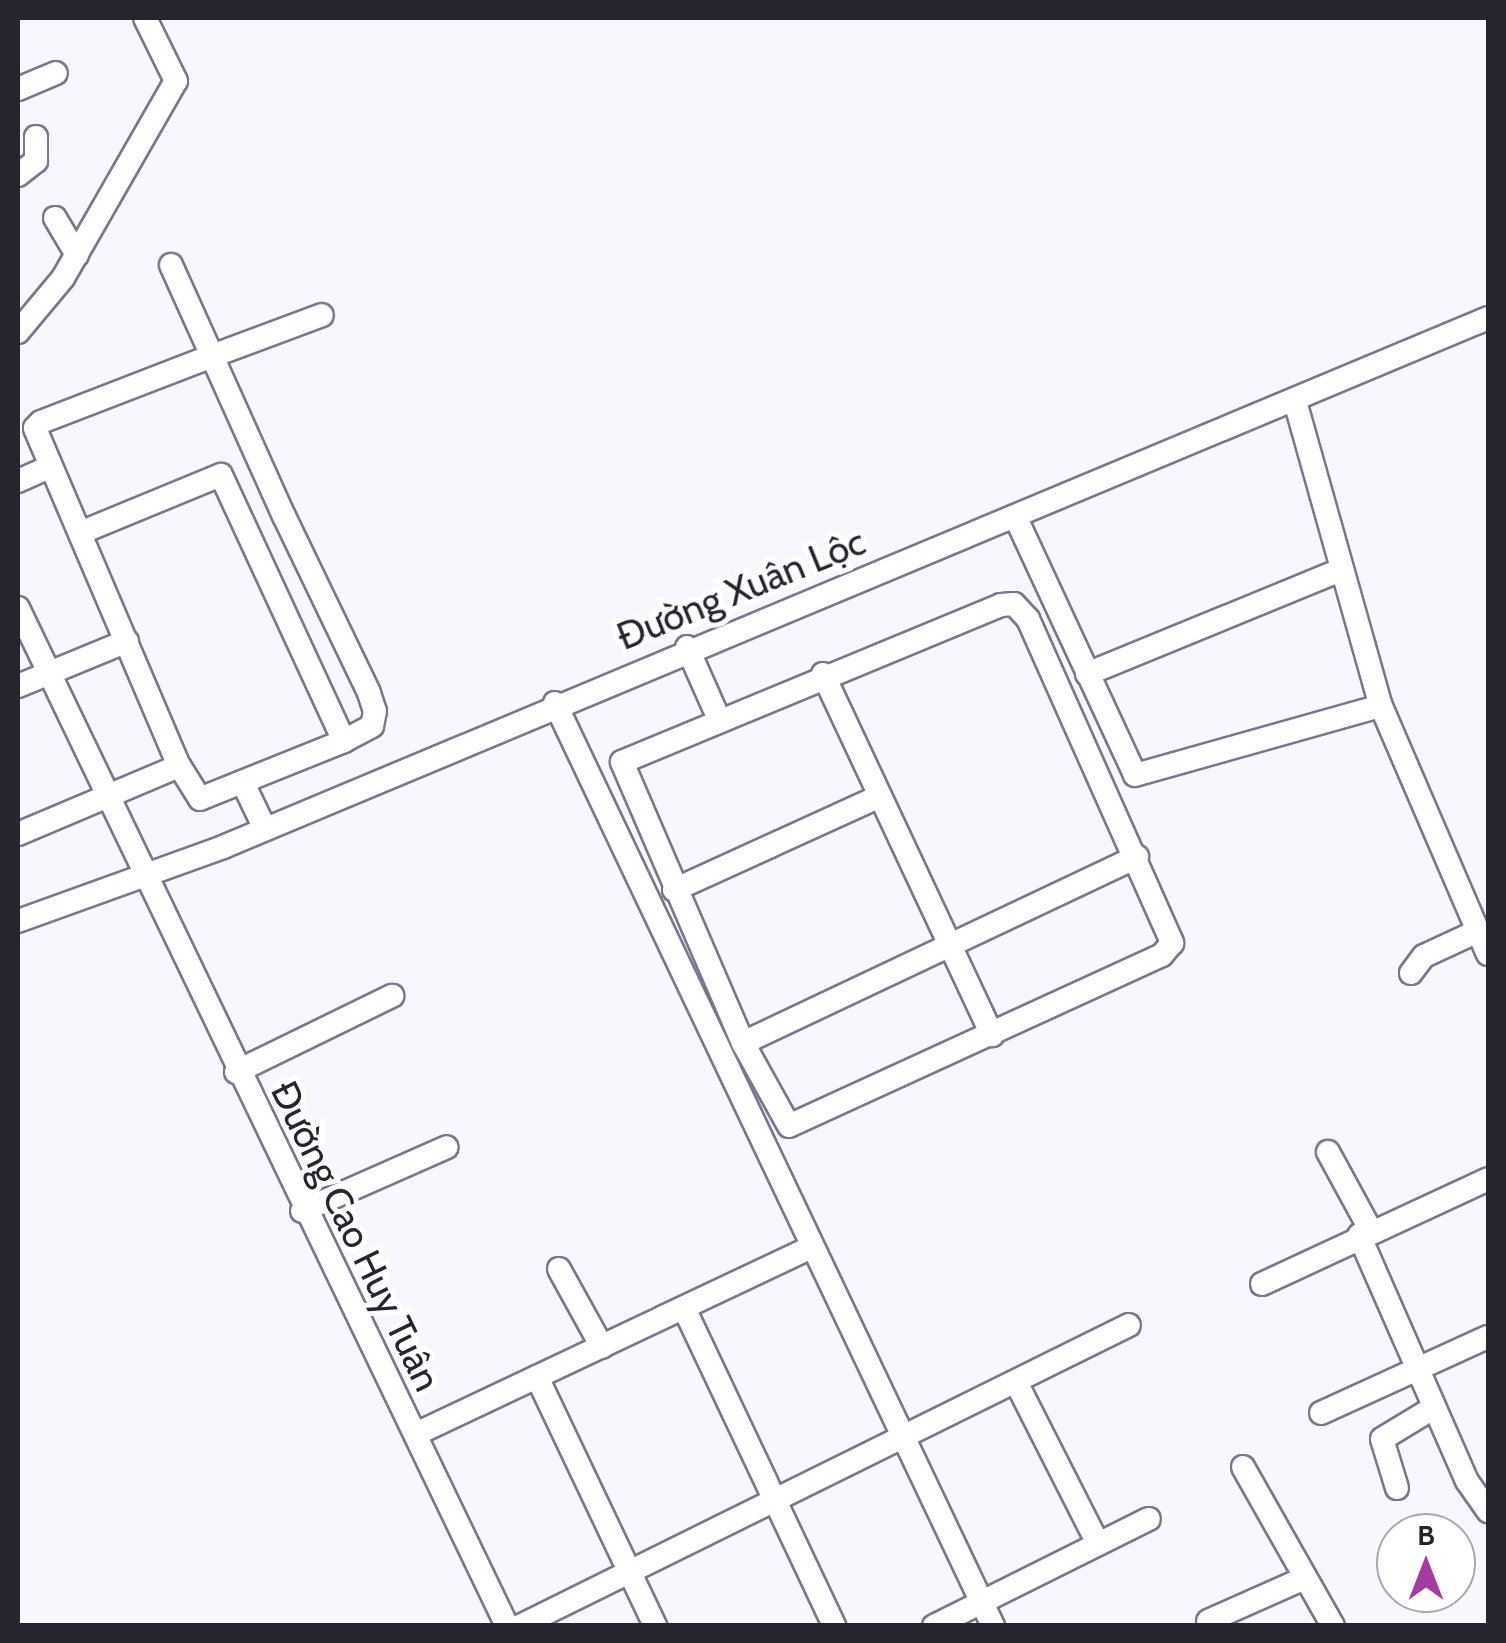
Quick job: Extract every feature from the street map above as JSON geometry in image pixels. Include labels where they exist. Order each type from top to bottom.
[{"type":"street","points":[[18,332],[76,255],[176,80],[145,18]]},
{"type":"street","points":[[18,88],[56,73]]},
{"type":"street","points":[[18,175],[36,161],[36,137]]},
{"type":"street","points":[[55,218],[76,255]]},
{"type":"street","points":[[171,265],[212,356],[375,711],[372,726],[344,741],[200,799],[179,766],[36,433],[41,422],[212,356],[322,315]]},
{"type":"street","name":"Đường Xuân Lộc","points":[[18,921],[143,878],[265,829],[555,703],[1488,318]]},
{"type":"street","points":[[1295,400],[1381,706],[1488,954]]},
{"type":"street","points":[[18,482],[50,467]]},
{"type":"street","points":[[80,532],[221,475],[344,741]]},
{"type":"street","points":[[1015,516],[1135,776],[1381,706]]},
{"type":"street","points":[[1087,674],[1340,570]]},
{"type":"street","points":[[1001,604],[1020,607],[1172,928],[1170,948],[796,1126],[780,1120],[743,1043],[622,762],[823,674],[1001,604]]},
{"type":"street","name":"Đường Cao Huy Tuân","points":[[18,608],[103,798],[507,1626]]},
{"type":"street","points":[[18,686],[127,641]]},
{"type":"street","points":[[688,648],[718,717]]},
{"type":"street","points":[[823,674],[992,1035]]},
{"type":"street","points":[[555,703],[901,1443],[992,1626]]},
{"type":"street","points":[[18,834],[179,766]]},
{"type":"street","points":[[243,783],[265,829]]},
{"type":"street","points":[[674,890],[880,796]]},
{"type":"street","points":[[743,1043],[1137,857]]},
{"type":"street","points":[[1411,973],[1424,956],[1478,932]]},
{"type":"street","points":[[236,1072],[392,996]]},
{"type":"street","points":[[302,1211],[447,1147]]},
{"type":"street","points":[[1328,1152],[1433,1408],[1488,1512]]},
{"type":"street","points":[[1262,1284],[1364,1232],[1488,1179]]},
{"type":"street","points":[[416,1434],[809,1248]]},
{"type":"street","points":[[559,1269],[602,1347]]},
{"type":"street","points":[[684,1308],[834,1626]]},
{"type":"street","points":[[520,1626],[901,1443],[1129,1325]]},
{"type":"street","points":[[1321,1413],[1488,1337]]},
{"type":"street","points":[[537,1377],[655,1626]]},
{"type":"street","points":[[1017,1384],[1098,1544]]},
{"type":"street","points":[[1397,1488],[1382,1439],[1433,1408]]},
{"type":"street","points":[[1243,1467],[1333,1626]]},
{"type":"street","points":[[934,1626],[1149,1519]]},
{"type":"street","points":[[1208,1621],[1305,1578]]}]
